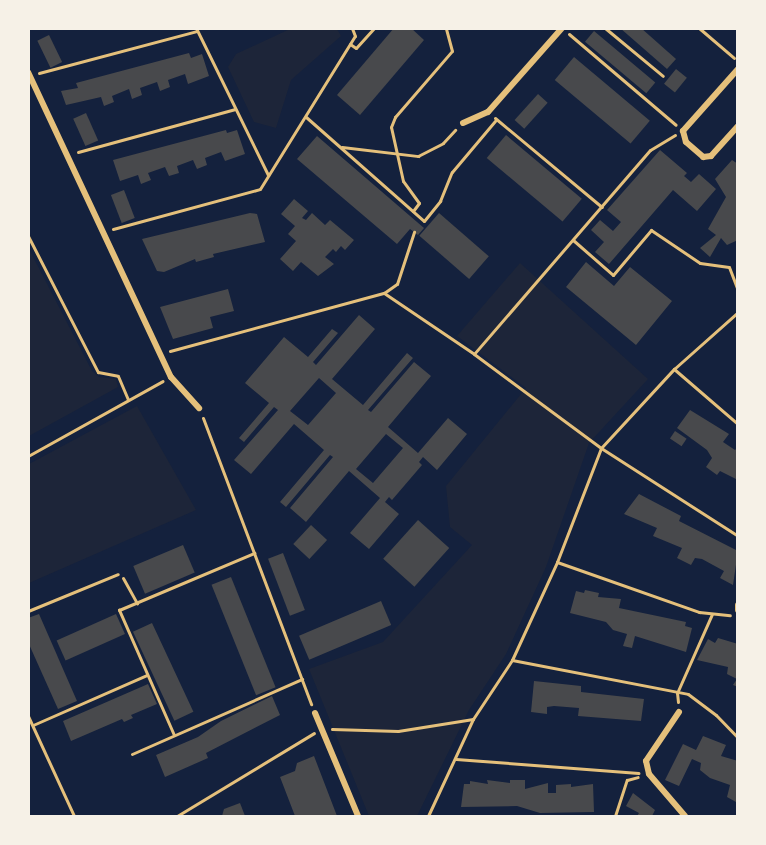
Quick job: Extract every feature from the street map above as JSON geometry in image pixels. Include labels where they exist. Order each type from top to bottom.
[{"type":"street","points":[[463,123],[488,112],[563,28]]},
{"type":"street","points":[[738,69],[683,131],[686,142],[703,157],[711,156],[738,126]]},
{"type":"street","points":[[29,73],[171,377],[200,408]]},
{"type":"street","points":[[738,605],[738,610]]},
{"type":"street","points":[[679,712],[653,747],[646,761],[649,774],[685,816]]},
{"type":"street","points":[[315,713],[320,730],[358,816]]},
{"type":"lane","points":[[605,28],[663,76]]},
{"type":"lane","points":[[28,611],[118,574]]},
{"type":"path","points":[[103,232],[260,189],[355,36],[352,28]]},
{"type":"path","points":[[350,44],[356,48],[374,28]]},
{"type":"path","points":[[413,211],[419,203],[404,181],[393,122],[452,51],[446,28]]},
{"type":"path","points":[[474,354],[650,150],[683,131],[563,28]]},
{"type":"path","points":[[699,28],[738,61]]},
{"type":"path","points":[[29,73],[196,30],[268,176]]},
{"type":"path","points":[[68,155],[235,109]]},
{"type":"path","points":[[488,112],[602,207]]},
{"type":"path","points":[[306,117],[424,221]]},
{"type":"path","points":[[420,225],[440,201],[452,172],[497,119]]},
{"type":"path","points":[[340,147],[418,156],[429,152],[463,123]]},
{"type":"path","points":[[573,240],[613,274],[651,231],[700,263],[729,267],[738,290]]},
{"type":"path","points":[[161,354],[384,293],[397,284],[414,232]]},
{"type":"path","points":[[28,236],[98,372],[118,376],[128,399]]},
{"type":"path","points":[[384,293],[474,354],[601,448],[738,536]]},
{"type":"path","points":[[428,816],[456,759],[472,719],[512,660],[557,562],[601,448],[674,369],[738,312]]},
{"type":"path","points":[[674,369],[738,424]]},
{"type":"path","points":[[28,456],[171,377]]},
{"type":"path","points":[[200,408],[315,713]]},
{"type":"path","points":[[174,735],[119,610],[254,553]]},
{"type":"path","points":[[557,562],[699,612],[738,616]]},
{"type":"path","points":[[118,574],[127,581],[137,603]]},
{"type":"path","points":[[679,712],[677,693],[711,614],[738,616]]},
{"type":"path","points":[[512,660],[677,693],[700,700],[738,738]]},
{"type":"path","points":[[33,725],[147,675]]},
{"type":"path","points":[[132,754],[302,679]]},
{"type":"path","points":[[28,716],[74,816]]},
{"type":"path","points":[[177,816],[320,730],[336,728],[399,731],[472,719]]},
{"type":"path","points":[[456,759],[649,774]]},
{"type":"path","points":[[615,816],[627,780],[649,774]]},
{"type":"shaded area","points":[[292,28],[337,29],[341,36],[291,80],[276,128],[254,122],[228,67],[236,54]]},
{"type":"shaded area","points":[[28,247],[92,371],[99,377],[116,379],[118,387],[29,436]]},
{"type":"shaded area","points":[[520,263],[648,379],[589,443],[546,567],[506,654],[469,710],[417,816],[369,816],[309,669],[383,642],[472,545],[450,527],[446,486],[526,388],[457,336]]},
{"type":"shaded area","points":[[137,406],[196,510],[29,583],[29,464]]},
{"type":"building","points":[[394,28],[411,28],[424,40],[360,115],[337,95]]},
{"type":"building","points":[[620,28],[641,28],[676,59],[667,69]]},
{"type":"building","points":[[594,31],[655,82],[646,93],[585,42]]},
{"type":"building","points":[[49,35],[62,62],[50,68],[37,41]]},
{"type":"building","points":[[189,53],[191,58],[202,54],[209,76],[188,84],[185,74],[168,80],[170,87],[160,91],[157,82],[140,88],[142,95],[132,99],[129,89],[112,96],[114,102],[104,106],[101,97],[66,105],[61,91],[78,88],[76,83]]},
{"type":"building","points":[[574,57],[650,121],[631,144],[555,80]]},
{"type":"building","points":[[676,69],[687,78],[675,93],[664,84]]},
{"type":"building","points":[[538,94],[548,103],[524,129],[515,120]]},
{"type":"building","points":[[86,113],[98,140],[85,146],[73,119]]},
{"type":"building","points":[[226,130],[227,133],[237,130],[245,154],[225,161],[221,152],[205,158],[207,165],[197,169],[193,160],[177,166],[179,173],[169,176],[165,167],[148,173],[151,180],[141,184],[138,175],[120,181],[113,160]]},
{"type":"building","points":[[506,135],[582,199],[563,222],[487,158]]},
{"type":"building","points":[[317,136],[424,228],[418,235],[410,229],[397,244],[297,159]]},
{"type":"building","points":[[660,150],[687,173],[684,176],[691,182],[699,174],[716,189],[697,211],[673,190],[609,264],[595,252],[604,242],[591,230],[600,220],[613,231],[621,222],[607,210]]},
{"type":"building","points":[[732,160],[738,164],[738,240],[727,245],[721,238],[710,257],[700,248],[716,235],[708,229],[726,197],[715,179]]},
{"type":"building","points":[[124,190],[135,218],[122,223],[111,195]]},
{"type":"building","points":[[294,199],[308,211],[302,218],[306,220],[312,213],[325,225],[330,220],[354,240],[345,250],[341,246],[336,252],[333,249],[325,257],[334,264],[318,276],[301,262],[293,271],[280,259],[296,241],[288,234],[295,226],[281,214]]},
{"type":"building","points":[[250,213],[257,214],[265,242],[213,254],[214,257],[196,262],[195,259],[164,272],[157,271],[142,239]]},
{"type":"building","points":[[439,213],[489,256],[469,279],[419,236]]},
{"type":"building","points":[[586,262],[614,286],[630,267],[672,301],[636,345],[566,287]]},
{"type":"building","points":[[228,289],[234,311],[210,317],[213,328],[173,339],[160,307]]},
{"type":"building","points":[[359,315],[375,329],[332,379],[363,405],[407,353],[413,358],[368,410],[371,412],[414,362],[431,376],[388,427],[418,453],[448,418],[467,434],[437,470],[423,457],[419,462],[422,465],[392,500],[389,497],[385,502],[399,514],[369,549],[350,533],[380,498],[349,471],[306,522],[290,508],[333,457],[330,455],[286,507],[280,502],[324,450],[294,424],[251,474],[234,460],[278,410],[274,407],[244,442],[239,438],[269,403],[245,383],[284,337],[308,357],[332,329],[338,333],[313,362],[316,365]],"holes":[[[319,378],[336,393],[308,425],[290,411]],[[386,434],[403,448],[373,483],[356,469]]]},
{"type":"building","points":[[690,410],[729,434],[723,442],[735,450],[738,447],[738,480],[720,471],[717,475],[706,467],[712,458],[707,450],[677,428]]},
{"type":"building","points":[[675,431],[687,439],[682,446],[670,438]]},
{"type":"building","points":[[639,494],[681,516],[679,521],[738,551],[733,585],[720,578],[724,571],[702,559],[695,558],[691,565],[677,558],[682,548],[653,536],[657,528],[624,514]]},
{"type":"building","points":[[418,520],[449,548],[414,587],[383,559]]},
{"type":"building","points":[[311,525],[327,540],[309,559],[293,544]]},
{"type":"building","points":[[183,545],[195,573],[145,594],[133,566]]},
{"type":"building","points":[[283,553],[305,610],[290,616],[268,559]]},
{"type":"building","points":[[231,577],[276,687],[256,695],[212,585]]},
{"type":"building","points":[[585,590],[599,593],[598,597],[621,599],[619,608],[686,622],[685,626],[692,628],[686,652],[635,636],[632,648],[623,646],[627,634],[613,630],[606,622],[570,613],[576,591],[584,593]]},
{"type":"building","points":[[381,601],[391,625],[309,660],[299,636]]},
{"type":"building","points":[[39,614],[77,701],[58,709],[28,642],[28,618]]},
{"type":"building","points":[[116,614],[125,634],[66,661],[57,640]]},
{"type":"building","points":[[152,623],[193,712],[174,721],[133,632]]},
{"type":"building","points":[[718,638],[738,644],[738,687],[733,685],[737,679],[727,674],[728,667],[697,660],[708,639],[715,643]]},
{"type":"building","points":[[534,681],[581,686],[581,692],[644,699],[641,721],[578,716],[579,708],[554,706],[547,707],[547,714],[531,712]]},
{"type":"building","points":[[148,684],[157,704],[131,715],[133,718],[124,722],[122,719],[71,741],[63,721]]},
{"type":"building","points":[[272,696],[280,715],[206,753],[208,758],[165,777],[156,755],[198,737],[221,721]]},
{"type":"building","points":[[703,736],[726,745],[721,756],[738,761],[736,802],[727,797],[730,785],[710,778],[700,770],[701,763],[692,759],[679,786],[665,780],[683,744],[696,750]]},
{"type":"building","points":[[314,756],[337,816],[295,816],[280,777],[295,771],[297,763]]},
{"type":"building","points":[[487,780],[510,783],[510,780],[525,780],[525,789],[548,783],[548,793],[556,793],[556,785],[571,784],[571,787],[593,784],[594,812],[540,813],[517,806],[461,807],[464,784],[470,784],[470,781],[488,784]]},
{"type":"building","points":[[633,793],[655,810],[652,816],[637,816],[639,813],[626,806]]},
{"type":"building","points":[[240,803],[245,816],[222,816],[224,809]]}]
